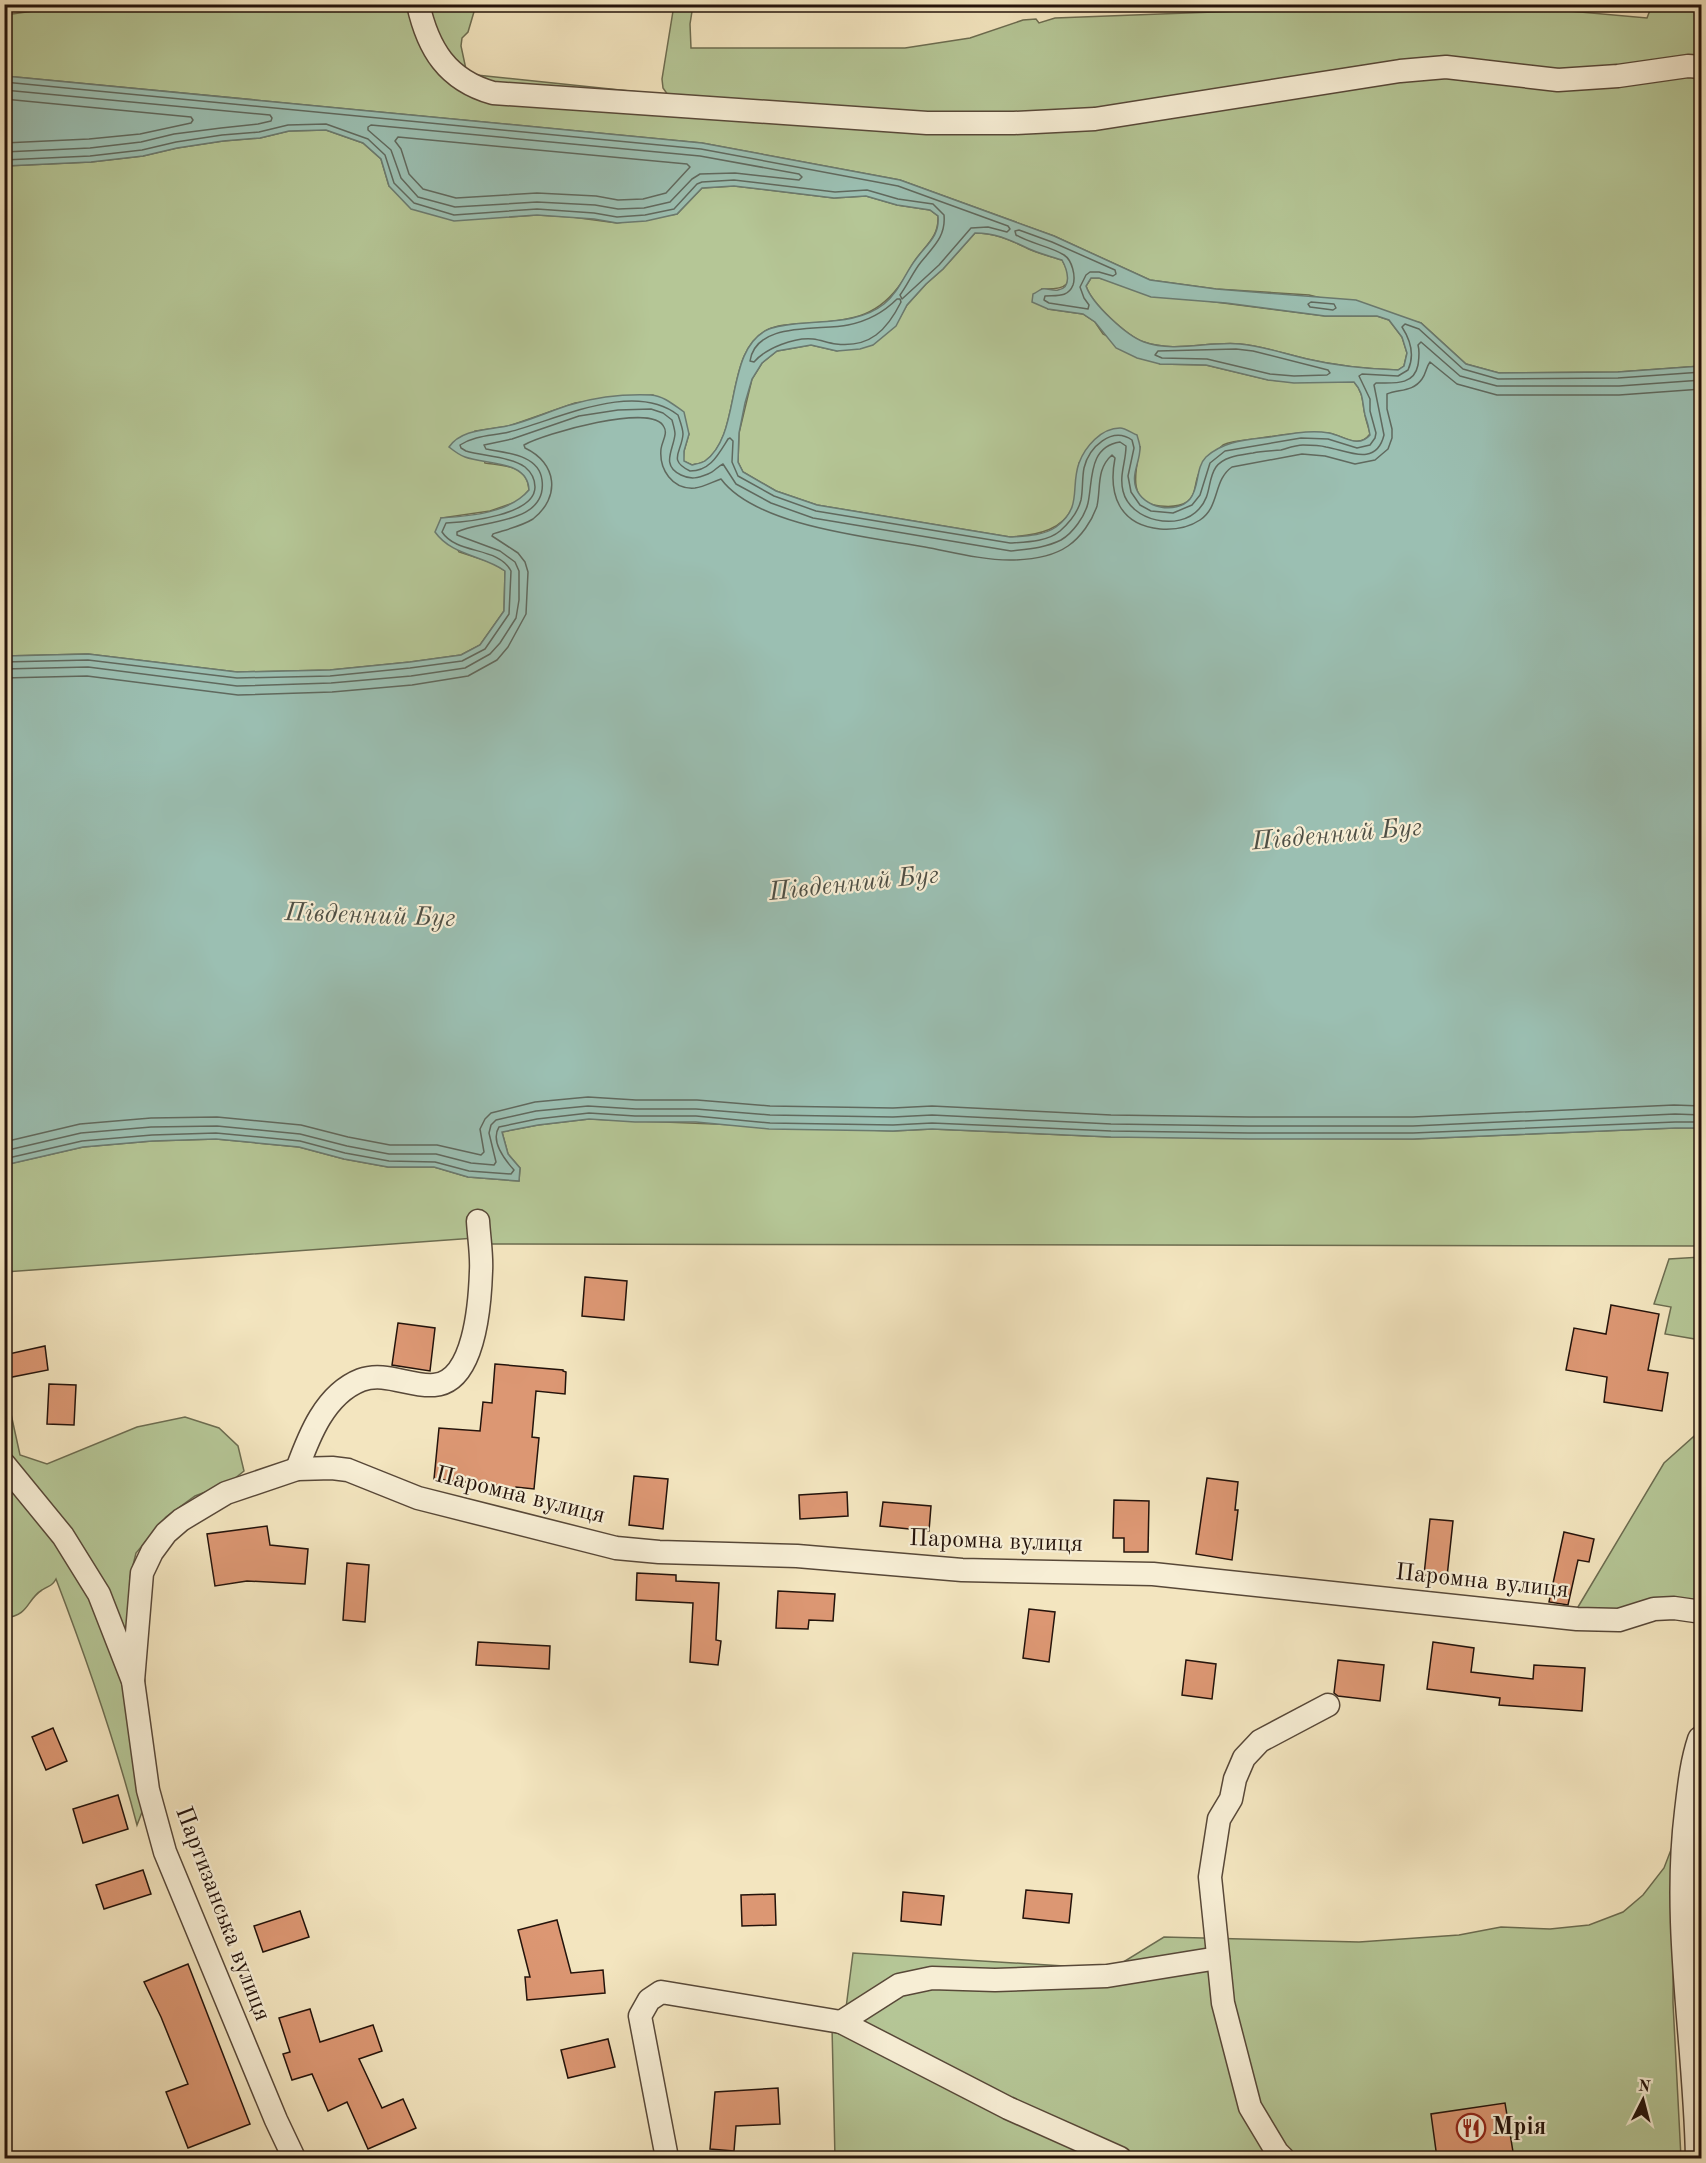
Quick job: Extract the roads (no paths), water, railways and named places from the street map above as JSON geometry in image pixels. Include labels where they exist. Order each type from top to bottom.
[{"type":"street","points":[[418,4],[423,27],[443,63],[466,83],[492,93],[927,123],[1014,123],[1095,119],[1370,75],[1446,67],[1558,80],[1608,77],[1688,66],[1701,67]]},
{"type":"street","points":[[297,1469],[309,1437],[321,1417],[333,1400],[346,1388],[363,1379],[383,1378],[435,1385],[447,1380],[456,1372],[469,1352],[474,1334],[482,1270],[478,1221]]},
{"type":"street","name":"Партизанська вулиця","points":[[4,1464],[63,1536],[99,1594],[133,1681],[148,1790],[165,1852],[262,2088],[294,2158]]},
{"type":"street","name":"Паромна вулиця","points":[[133,1681],[142,1573],[152,1552],[166,1533],[181,1520],[226,1493],[297,1469],[348,1470],[418,1498],[616,1548],[659,1552],[797,1556],[962,1570],[1153,1574],[1577,1619],[1618,1620],[1654,1609],[1674,1608],[1701,1612]]},
{"type":"street","points":[[1283,2158],[1276,2152],[1250,2107],[1223,2002],[1209,1877],[1219,1819],[1231,1800],[1244,1758],[1260,1741],[1328,1705]]},
{"type":"street","points":[[1700,2158],[1699,2105],[1684,1931],[1684,1852],[1695,1763],[1701,1740]]},
{"type":"street","points":[[841,2022],[899,1984],[932,1978],[995,1980],[1107,1976],[1218,1959]]},
{"type":"street","points":[[667,2158],[640,2016],[649,2000],[661,1992],[841,2022],[1008,2108],[1120,2158]]},
{"type":"water","name":"Південний Буг","points":[[5,76],[702,143],[900,180],[1054,236],[1150,280],[1216,289],[1356,300],[1421,323],[1466,364],[1499,373],[1618,372],[1701,366],[1701,1128],[1413,1139],[1249,1139],[1111,1137],[932,1129],[893,1131],[769,1129],[696,1122],[589,1119],[502,1132],[508,1154],[520,1168],[519,1181],[468,1177],[434,1167],[388,1167],[344,1159],[299,1147],[216,1139],[152,1141],[83,1147],[5,1165],[5,656],[88,654],[237,672],[330,670],[461,655],[480,645],[504,611],[505,571],[450,546],[435,532],[441,518],[489,512],[511,504],[529,490],[527,480],[522,473],[505,465],[461,455],[449,447],[454,441],[475,431],[516,424],[582,402],[612,396],[651,395],[665,399],[684,412],[689,434],[684,451],[684,461],[692,465],[704,462],[717,448],[725,432],[739,372],[745,354],[755,339],[773,328],[850,319],[874,311],[894,294],[912,264],[932,239],[937,229],[938,216],[930,210],[897,205],[866,196],[834,198],[734,186],[702,188],[677,214],[646,221],[617,223],[537,215],[454,221],[411,209],[389,186],[381,159],[363,143],[326,130],[289,131],[260,138],[223,141],[143,156],[91,162],[5,166]],"holes":[[[975,233],[1001,237],[1062,260],[1068,278],[1066,286],[1058,290],[1041,289],[1033,294],[1032,302],[1048,309],[1083,314],[1095,322],[1116,348],[1137,358],[1160,364],[1206,365],[1268,380],[1294,383],[1354,382],[1361,394],[1370,435],[1361,441],[1356,441],[1329,433],[1303,432],[1225,445],[1212,452],[1203,461],[1190,499],[1184,504],[1169,508],[1152,504],[1140,495],[1135,483],[1140,448],[1137,435],[1122,428],[1113,429],[1100,435],[1082,457],[1077,472],[1073,505],[1064,520],[1045,532],[1010,537],[817,505],[776,491],[743,472],[738,462],[739,433],[752,379],[762,363],[777,351],[811,345],[837,351],[860,349],[873,345],[896,326],[907,305]],[[1091,278],[1099,278],[1151,297],[1226,303],[1325,316],[1377,316],[1389,320],[1402,337],[1407,353],[1404,366],[1398,370],[1363,368],[1307,359],[1240,344],[1168,347],[1144,342],[1120,326],[1095,302],[1086,286]]]},
{"type":"place","name":"Мрія","points":[[1471,2128]]}]
